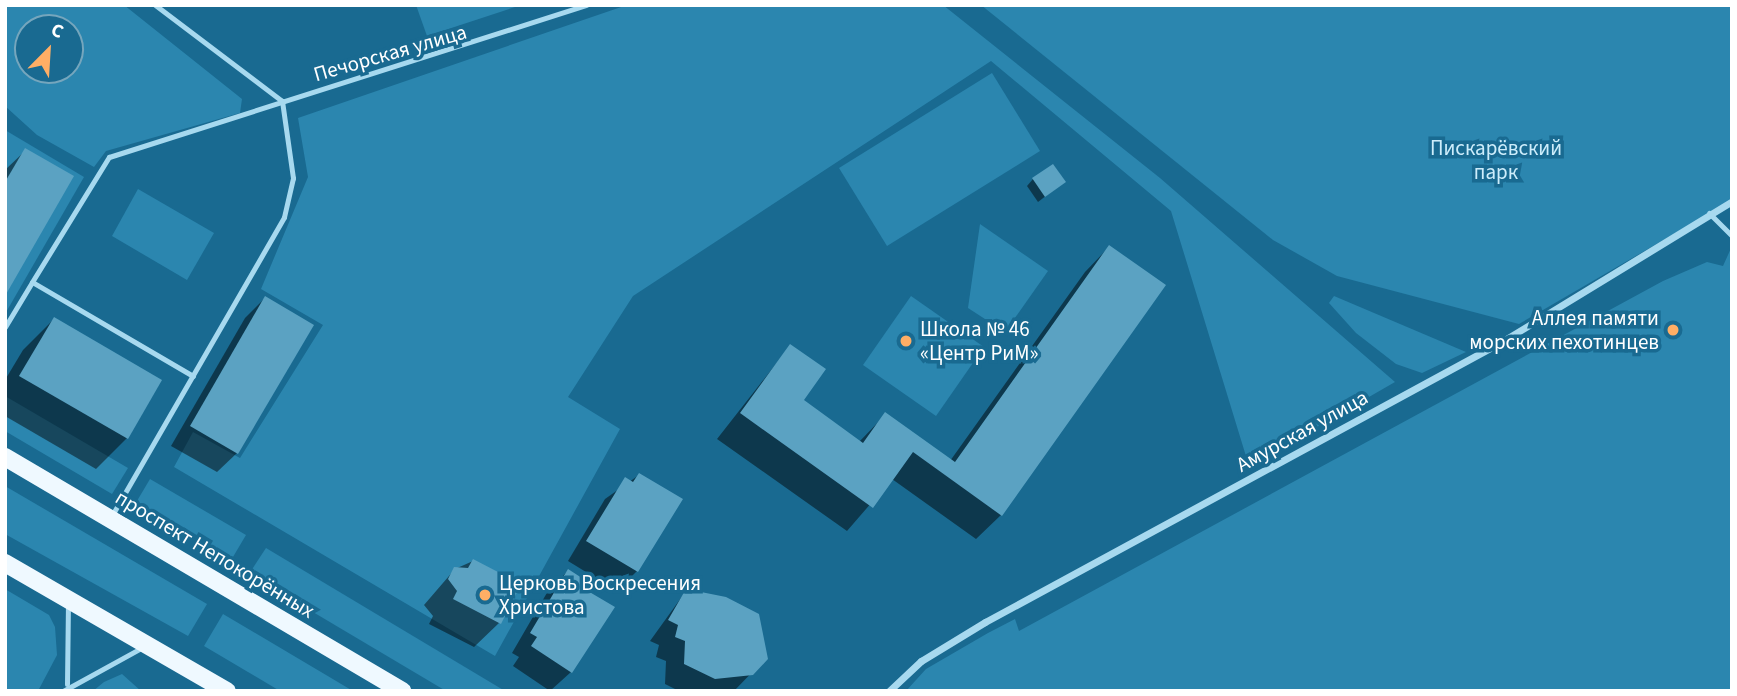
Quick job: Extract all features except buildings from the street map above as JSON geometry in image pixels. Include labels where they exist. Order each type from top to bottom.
[{"type":"main road","name":"проспект Непокорённых","points":[[5,457],[402,691]]},
{"type":"main road","points":[[5,563],[227,691]]},
{"type":"street","name":"Амурская улица","points":[[889,691],[921,661],[985,622],[1503,341],[1732,201]]},
{"type":"lane","points":[[110,518],[284,217],[293,178],[282,101],[155,5]]},
{"type":"lane","name":"Печорская улица","points":[[5,327],[109,157],[586,5]]},
{"type":"lane","points":[[1709,213],[1732,236]]},
{"type":"lane","points":[[32,282],[193,376]]},
{"type":"lane","points":[[63,691],[67,684],[68,597]]},
{"type":"lane","points":[[67,684],[149,644]]},
{"type":"green space","points":[[5,5],[124,5],[242,99],[240,113],[106,151],[94,167],[37,135],[5,106]]},
{"type":"green space","points":[[416,5],[521,5],[427,36]]},
{"type":"green space","points":[[627,5],[943,5],[1160,178],[1395,382],[1249,466],[1171,211],[991,61],[633,296],[568,397],[620,429],[495,656],[174,467],[193,432],[240,458],[323,325],[261,289],[308,177],[298,118]]},
{"type":"green space","name":"Пискарёвский парк","points":[[981,5],[1732,5],[1732,200],[1519,324],[1337,276],[1273,240]]},
{"type":"green space","points":[[992,73],[1040,151],[887,246],[839,168]]},
{"type":"green space","points":[[5,130],[84,177],[5,314]]},
{"type":"green space","points":[[138,189],[214,233],[187,280],[112,236]]},
{"type":"green space","points":[[980,224],[1048,271],[1005,332],[968,308]]},
{"type":"green space","points":[[1732,246],[1732,691],[906,691],[926,669],[988,633],[1015,619],[1019,631],[1663,281],[1707,262],[1723,266]]},
{"type":"green space","points":[[911,296],[984,347],[936,416],[863,365]]},
{"type":"green space","points":[[1334,296],[1466,352],[1422,373],[1396,364],[1356,333],[1329,303]]},
{"type":"green space","points":[[5,396],[128,468],[112,494],[5,431]]},
{"type":"green space","points":[[150,479],[246,535],[230,562],[134,506]]},
{"type":"green space","points":[[5,486],[207,604],[188,636],[5,534]]},
{"type":"green space","points":[[266,548],[505,691],[446,691],[249,574]]},
{"type":"green space","points":[[5,589],[49,615],[55,627],[57,655],[38,691],[5,691]]},
{"type":"green space","points":[[223,614],[353,691],[280,691],[204,646]]},
{"type":"green space","points":[[122,674],[141,691],[93,691],[104,682]]},
{"type":"place","name":"Аллея памяти морских пехотинцев","points":[[1673,330]]},
{"type":"place","name":"Школа № 46 «Центр РиМ»","points":[[906,341]]},
{"type":"place","name":"Церковь Воскресения Христова","points":[[485,595]]}]
